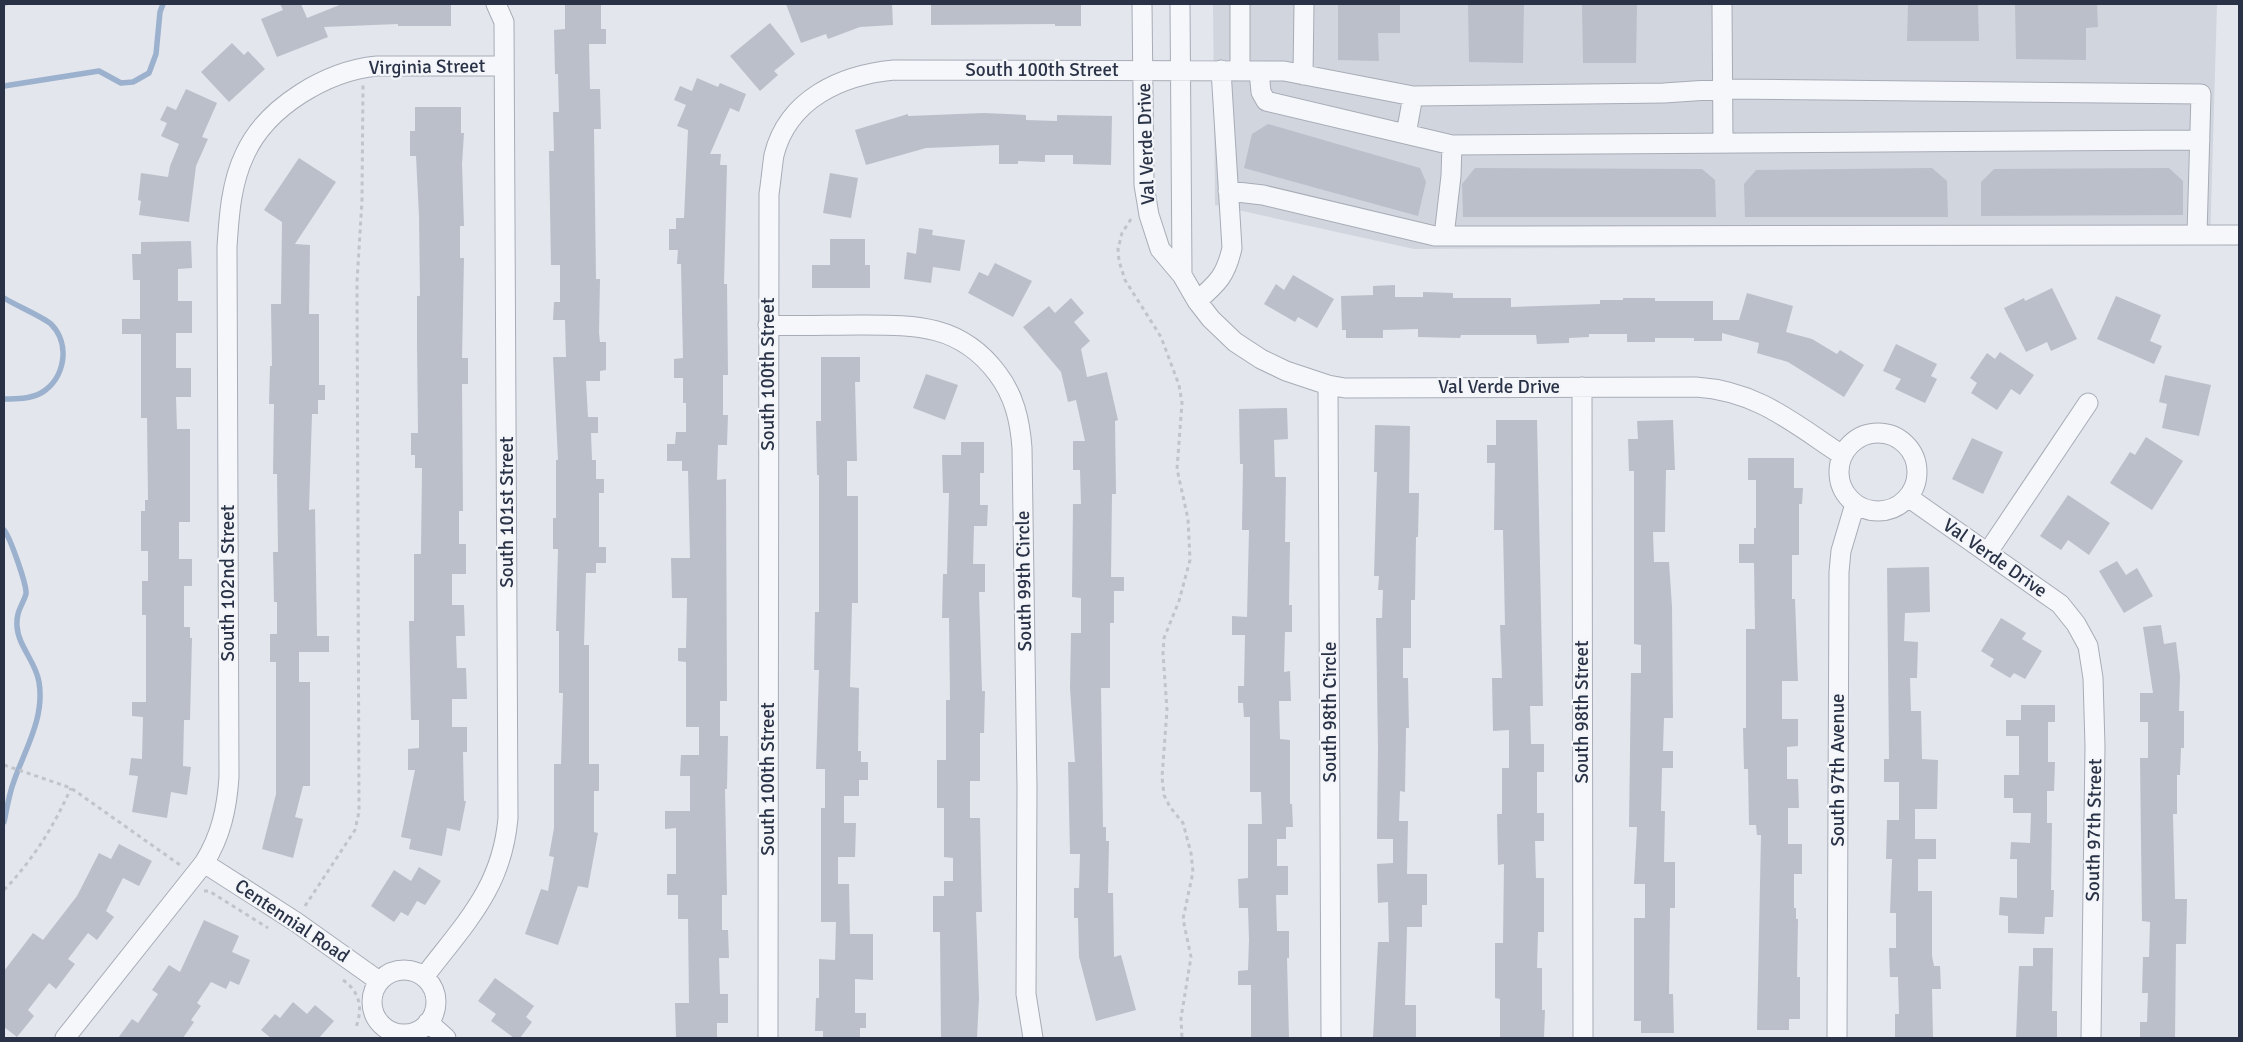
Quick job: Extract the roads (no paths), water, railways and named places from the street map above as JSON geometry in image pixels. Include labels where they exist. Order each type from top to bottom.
[{"type":"street","name":"South 101st Street","points":[[424,977],[476,910],[494,879],[505,845],[507,827],[504,22],[496,4]]},
{"type":"street","name":"South 101st Street","points":[[504,22],[512,4]]},
{"type":"street","name":"Val Verde Drive","points":[[1142,4],[1144,186],[1149,215],[1160,249],[1182,274],[1197,302],[1223,331],[1248,351],[1286,371],[1328,386],[1361,388],[1696,387],[1737,393],[1769,408],[1842,456]]},
{"type":"street","name":"Val Verde Drive","points":[[1180,4],[1182,274]]},
{"type":"street","points":[[1240,4],[1240,71]]},
{"type":"street","points":[[1303,75],[1304,4]]},
{"type":"street","points":[[1722,4],[1723,143]]},
{"type":"street","name":"Virginia Street","points":[[296,98],[341,74],[360,68],[377,66],[504,66]]},
{"type":"street","name":"South 100th Street","points":[[768,1038],[769,194],[774,155],[786,126],[802,106],[821,91],[846,80],[873,72],[894,70],[1180,69],[1284,71],[1413,96],[1664,93],[1723,89],[2201,94],[2200,140]]},
{"type":"street","points":[[1197,302],[1215,285],[1227,270],[1232,248],[1220,70]]},
{"type":"street","points":[[1259,71],[1261,92],[1266,101],[1452,145],[2200,140],[2196,234]]},
{"type":"street","points":[[1406,134],[1413,96]]},
{"type":"street","name":"South 102nd Street","points":[[65,1038],[194,884],[215,844],[222,824],[229,777],[227,247],[229,214],[235,183],[245,153],[262,128],[283,107],[296,98]]},
{"type":"street","points":[[1444,236],[1451,176],[1452,145]]},
{"type":"street","points":[[1228,190],[1262,195],[1375,222],[1444,236],[2239,235]]},
{"type":"street","name":"South 99th Circle","points":[[768,325],[906,325],[939,331],[960,340],[978,352],[994,369],[1011,395],[1020,427],[1022,448],[1027,787],[1026,994],[1033,1038]]},
{"type":"street","name":"South 98th Circle","points":[[1328,386],[1331,1038]]},
{"type":"street","name":"South 98th Street","points":[[1582,387],[1583,1038]]},
{"type":"street","points":[[1988,552],[2088,403]]},
{"type":"street","points":[[1868,435],[1889,435],[1901,441],[1915,460],[1917,473],[1914,486],[1908,497],[1899,505],[1881,511],[1868,510],[1855,504],[1843,491],[1839,479],[1842,456],[1857,439],[1868,435]]},
{"type":"street","name":"Val Verde Drive","points":[[1908,497],[2060,604],[2076,624]]},
{"type":"street","name":"South 97th Avenue","points":[[1837,1038],[1839,572],[1841,551],[1855,504]]},
{"type":"street","name":"South 97th Street","points":[[2076,624],[2088,646],[2093,678],[2095,746],[2091,1038]]},
{"type":"street","name":"Centennial Road","points":[[204,863],[296,922],[379,981]]},
{"type":"street","points":[[406,970],[424,977],[435,994],[433,1014],[428,1022],[420,1029],[401,1034],[378,1032],[372,999],[379,981],[387,975],[406,970]]},
{"type":"street","points":[[428,1022],[446,1038]]},
{"type":"waterway","points":[[4,86],[99,71],[121,83],[133,82],[149,73],[156,54],[160,12],[163,4]]},
{"type":"waterway","points":[[4,298],[51,324],[57,332],[63,351],[60,370],[56,379],[49,387],[41,393],[32,396],[4,399]]},
{"type":"waterway","points":[[4,530],[14,551],[26,589],[17,626],[20,640],[37,675],[40,695],[37,721],[12,786],[4,822]]}]
